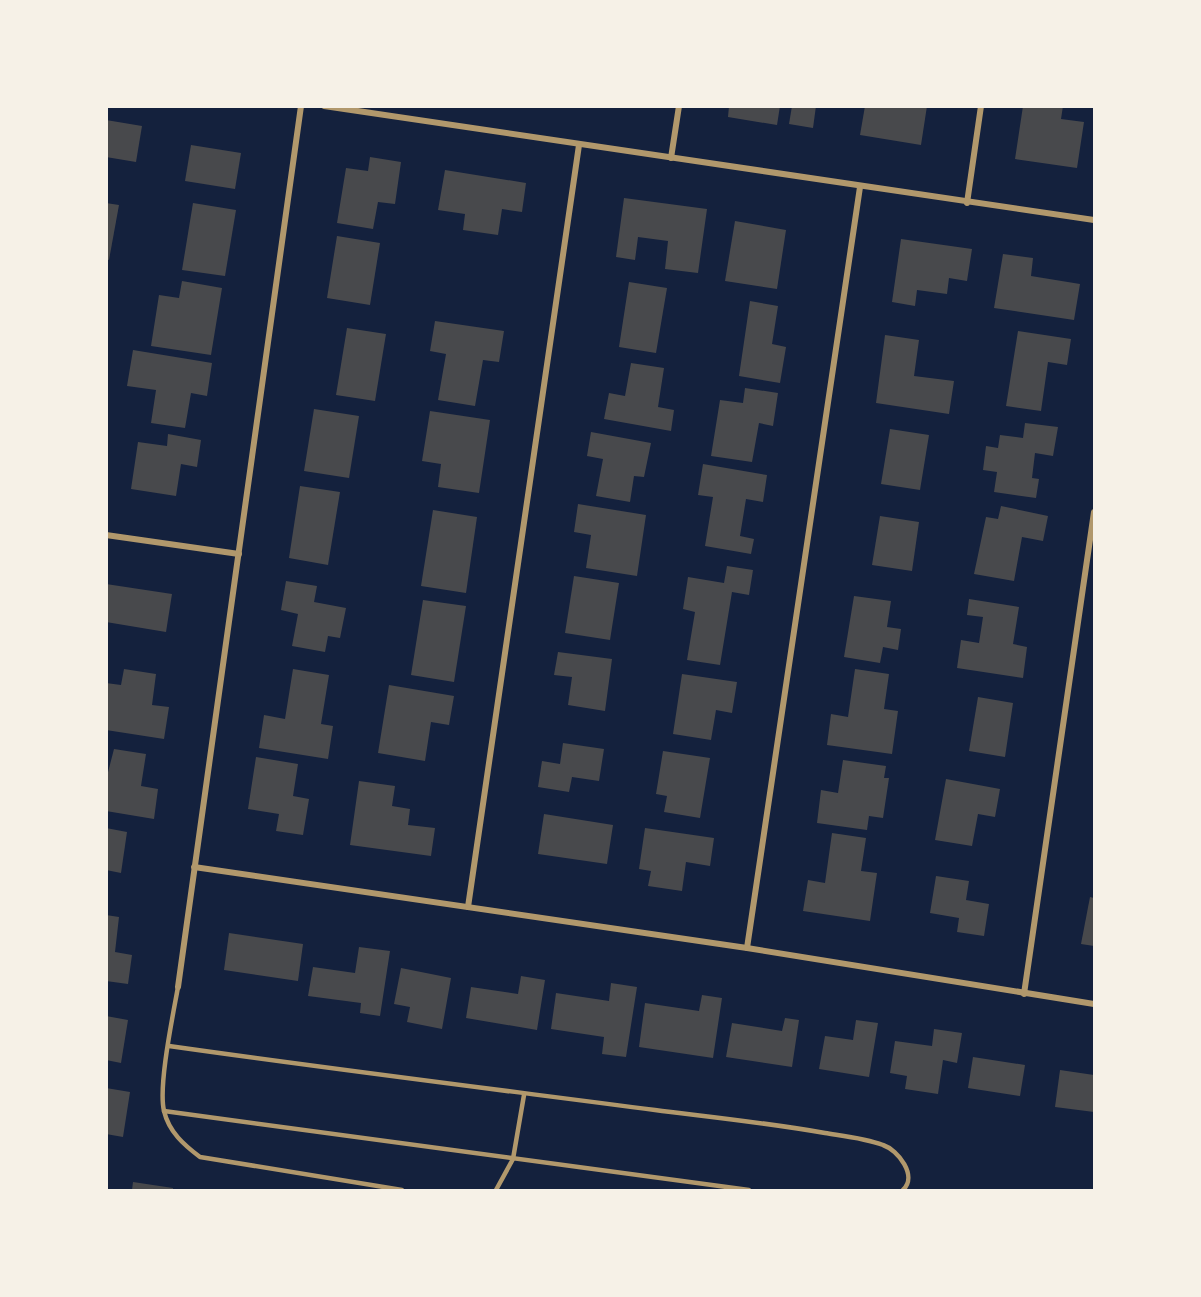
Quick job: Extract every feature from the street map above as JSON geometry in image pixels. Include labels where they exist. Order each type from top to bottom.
[{"type":"street","points":[[178,987],[301,106]]},
{"type":"street","points":[[324,106],[1095,220]]},
{"type":"street","points":[[382,116],[384,106]]},
{"type":"street","points":[[672,158],[679,106]]},
{"type":"street","points":[[967,202],[981,106]]},
{"type":"street","points":[[468,907],[579,145]]},
{"type":"street","points":[[747,948],[860,187]]},
{"type":"street","points":[[1024,993],[1095,512]]},
{"type":"street","points":[[106,535],[238,554]]},
{"type":"street","points":[[194,867],[747,948],[1095,1004]]},
{"type":"lane","points":[[178,987],[163,1085],[164,1111],[179,1141],[200,1157],[402,1191]]},
{"type":"lane","points":[[169,1047],[524,1095],[798,1128],[877,1142],[893,1148],[901,1158],[908,1176],[907,1187],[903,1191]]},
{"type":"lane","points":[[496,1191],[513,1159],[524,1095]]},
{"type":"lane","points":[[164,1111],[749,1191]]},
{"type":"building","points":[[729,106],[780,106],[777,125],[728,117]]},
{"type":"building","points":[[792,106],[816,106],[813,128],[789,124]]},
{"type":"building","points":[[865,106],[927,106],[921,145],[860,135]]},
{"type":"building","points":[[1023,106],[1063,106],[1061,119],[1084,122],[1077,168],[1015,159]]},
{"type":"building","points":[[106,120],[142,126],[136,162],[106,157]]},
{"type":"building","points":[[191,145],[241,153],[235,189],[185,181]]},
{"type":"building","points":[[370,157],[401,162],[395,204],[378,202],[373,229],[337,223],[346,168],[368,171]]},
{"type":"building","points":[[445,170],[526,183],[522,212],[502,209],[498,235],[463,230],[465,214],[438,210]]},
{"type":"building","points":[[624,198],[707,209],[698,273],[665,269],[668,241],[638,237],[635,260],[616,257]]},
{"type":"building","points":[[106,203],[119,205],[109,260],[106,259]]},
{"type":"building","points":[[193,203],[236,210],[225,276],[182,270]]},
{"type":"building","points":[[735,221],[786,230],[777,289],[725,281]]},
{"type":"building","points":[[337,236],[380,243],[370,305],[327,298]]},
{"type":"building","points":[[901,239],[972,249],[967,281],[949,278],[947,294],[917,290],[915,306],[892,302]]},
{"type":"building","points":[[1003,254],[1033,258],[1031,276],[1080,284],[1074,320],[994,308]]},
{"type":"building","points":[[182,281],[222,288],[211,355],[151,346],[159,295],[179,298]]},
{"type":"building","points":[[629,282],[667,288],[656,353],[619,347]]},
{"type":"building","points":[[750,301],[778,306],[772,344],[786,347],[780,383],[739,376]]},
{"type":"building","points":[[435,321],[504,331],[499,362],[483,360],[475,406],[438,400],[446,354],[430,351]]},
{"type":"building","points":[[347,328],[386,334],[375,401],[336,395]]},
{"type":"building","points":[[1018,331],[1071,339],[1067,365],[1048,362],[1041,411],[1006,406]]},
{"type":"building","points":[[885,335],[919,340],[914,376],[954,381],[949,414],[876,403]]},
{"type":"building","points":[[133,350],[212,363],[207,396],[191,393],[185,428],[151,423],[156,390],[127,386]]},
{"type":"building","points":[[631,363],[664,368],[658,407],[674,410],[671,431],[604,419],[609,393],[625,396]]},
{"type":"building","points":[[745,388],[778,393],[773,426],[759,423],[752,462],[711,456],[720,400],[743,403]]},
{"type":"building","points":[[314,409],[359,416],[349,478],[304,471]]},
{"type":"building","points":[[430,411],[490,420],[479,493],[438,487],[441,464],[422,461]]},
{"type":"building","points":[[1025,423],[1058,427],[1053,456],[1035,453],[1032,478],[1039,479],[1036,498],[994,492],[997,472],[983,470],[986,446],[998,448],[1000,435],[1023,438]]},
{"type":"building","points":[[890,429],[929,435],[920,490],[881,484]]},
{"type":"building","points":[[591,432],[651,443],[644,477],[634,476],[630,502],[596,496],[603,459],[587,456]]},
{"type":"building","points":[[168,434],[201,440],[197,467],[181,464],[176,496],[131,489],[138,442],[167,446]]},
{"type":"building","points":[[703,464],[767,475],[763,502],[746,499],[740,536],[754,539],[751,554],[705,546],[713,497],[698,495]]},
{"type":"building","points":[[300,486],[340,492],[328,565],[289,558]]},
{"type":"building","points":[[578,504],[646,515],[637,576],[586,568],[591,535],[574,532]]},
{"type":"building","points":[[1001,506],[1048,516],[1043,541],[1022,537],[1014,581],[974,574],[986,517],[998,519]]},
{"type":"building","points":[[433,510],[477,517],[466,593],[421,586]]},
{"type":"building","points":[[880,516],[919,522],[912,571],[872,565]]},
{"type":"building","points":[[727,566],[753,570],[749,595],[732,592],[720,665],[687,660],[695,612],[683,609],[688,577],[724,583]]},
{"type":"building","points":[[574,576],[619,583],[610,640],[565,633]]},
{"type":"building","points":[[286,581],[317,586],[314,602],[346,608],[340,638],[328,636],[325,652],[292,646],[298,614],[281,610]]},
{"type":"building","points":[[106,584],[172,594],[166,632],[106,622]]},
{"type":"building","points":[[854,596],[891,601],[887,627],[901,629],[898,650],[883,647],[880,663],[844,657]]},
{"type":"building","points":[[969,599],[1019,607],[1013,644],[1027,647],[1023,678],[957,668],[961,640],[979,643],[983,617],[967,615]]},
{"type":"building","points":[[423,600],[466,606],[454,682],[411,675]]},
{"type":"building","points":[[558,652],[612,659],[605,711],[568,705],[572,677],[554,675]]},
{"type":"building","points":[[124,669],[156,674],[152,705],[169,707],[164,739],[106,730],[106,683],[121,685]]},
{"type":"building","points":[[293,669],[329,675],[321,724],[333,726],[328,759],[259,748],[264,715],[285,719]]},
{"type":"building","points":[[855,669],[889,674],[884,709],[898,711],[892,754],[827,745],[831,714],[848,717]]},
{"type":"building","points":[[682,674],[737,682],[732,713],[716,710],[711,740],[673,734]]},
{"type":"building","points":[[389,685],[454,696],[449,725],[431,722],[425,761],[378,753]]},
{"type":"building","points":[[978,697],[1013,703],[1005,757],[969,751]]},
{"type":"building","points":[[563,743],[604,749],[599,781],[572,777],[569,792],[538,787],[542,761],[560,764]]},
{"type":"building","points":[[114,749],[146,754],[141,786],[158,789],[154,819],[106,811],[106,780]]},
{"type":"building","points":[[663,751],[710,758],[700,818],[664,812],[667,796],[656,794]]},
{"type":"building","points":[[256,757],[298,764],[293,796],[309,799],[303,835],[276,831],[279,814],[248,809]]},
{"type":"building","points":[[843,760],[886,766],[884,778],[889,778],[883,818],[869,816],[867,830],[817,823],[821,790],[838,793]]},
{"type":"building","points":[[946,779],[1000,789],[995,817],[978,814],[972,846],[935,840]]},
{"type":"building","points":[[359,781],[395,786],[392,806],[410,809],[408,825],[435,828],[431,856],[350,845]]},
{"type":"building","points":[[544,814],[613,825],[607,864],[538,854]]},
{"type":"building","points":[[106,828],[127,832],[121,873],[106,870]]},
{"type":"building","points":[[645,828],[714,838],[710,866],[686,862],[682,891],[648,886],[651,871],[639,869]]},
{"type":"building","points":[[832,833],[866,838],[861,871],[877,873],[870,921],[803,911],[808,880],[825,883]]},
{"type":"building","points":[[936,876],[969,881],[966,900],[989,904],[984,936],[957,932],[959,918],[930,913]]},
{"type":"building","points":[[1090,897],[1094,898],[1094,946],[1081,944]]},
{"type":"building","points":[[106,915],[119,917],[115,952],[132,955],[128,984],[106,981]]},
{"type":"building","points":[[229,933],[303,944],[298,981],[224,970]]},
{"type":"building","points":[[359,947],[390,951],[380,1016],[360,1013],[361,1003],[308,996],[313,967],[355,973]]},
{"type":"building","points":[[401,968],[451,978],[442,1029],[407,1022],[410,1007],[394,1004]]},
{"type":"building","points":[[521,976],[545,980],[537,1030],[466,1018],[471,987],[518,994]]},
{"type":"building","points":[[611,983],[637,987],[626,1057],[602,1054],[604,1037],[551,1029],[556,993],[609,1001]]},
{"type":"building","points":[[702,995],[722,998],[713,1058],[639,1047],[645,1003],[699,1011]]},
{"type":"building","points":[[106,1016],[128,1020],[121,1063],[106,1060]]},
{"type":"building","points":[[785,1018],[799,1020],[792,1067],[726,1057],[732,1023],[782,1031]]},
{"type":"building","points":[[856,1020],[878,1023],[869,1077],[819,1069],[825,1036],[853,1040]]},
{"type":"building","points":[[934,1029],[962,1033],[957,1063],[943,1060],[938,1094],[905,1089],[907,1076],[890,1073],[895,1041],[932,1046]]},
{"type":"building","points":[[973,1057],[1025,1065],[1020,1096],[968,1088]]},
{"type":"building","points":[[1060,1070],[1094,1075],[1094,1112],[1055,1107]]},
{"type":"building","points":[[106,1088],[130,1092],[123,1137],[106,1134]]},
{"type":"building","points":[[133,1182],[173,1188],[173,1190],[132,1190]]}]
